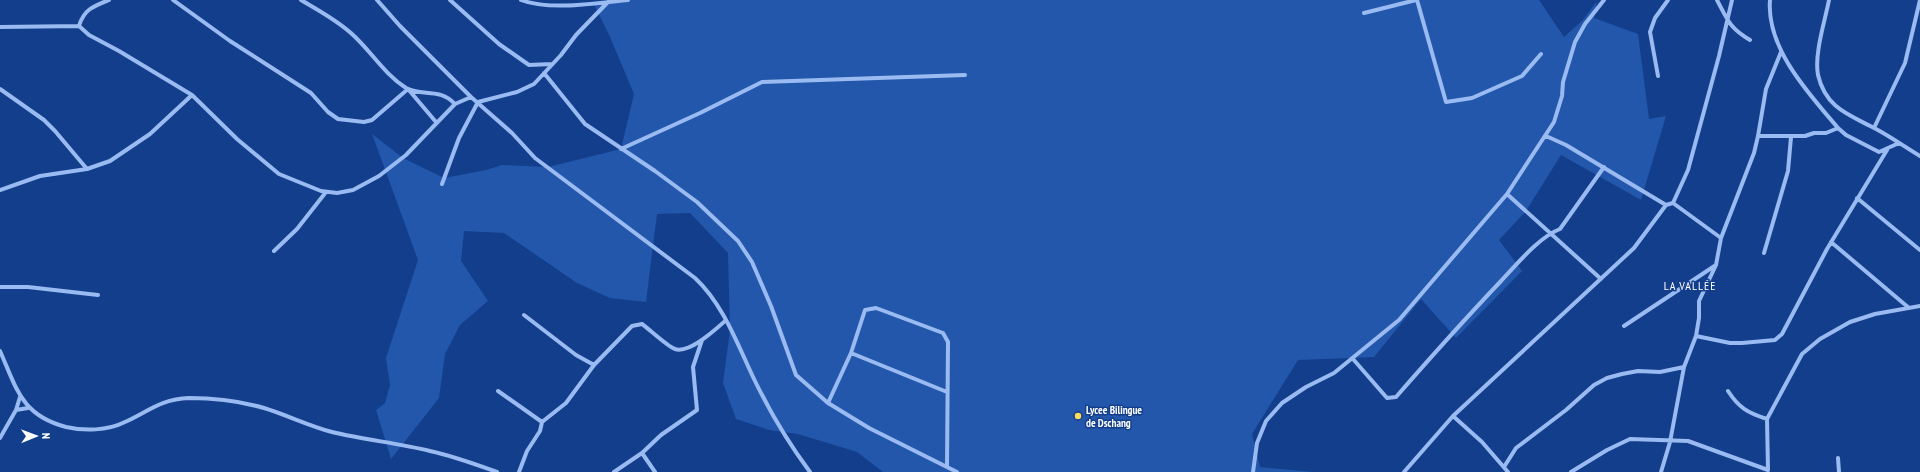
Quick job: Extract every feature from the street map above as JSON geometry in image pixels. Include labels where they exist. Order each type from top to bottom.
[{"type":"street","points":[[79,26],[82,16],[87,11],[109,0]]},
{"type":"street","points":[[173,0],[236,45],[311,93],[328,112],[338,119],[364,122],[372,120],[408,89],[436,93],[449,98],[455,104]]},
{"type":"street","points":[[301,0],[344,26],[397,81],[408,89],[436,122]]},
{"type":"street","points":[[377,0],[400,26],[471,97],[512,133],[536,158],[695,278],[708,290],[762,395],[810,472]]},
{"type":"street","points":[[450,0],[499,44],[529,65],[553,64]]},
{"type":"street","points":[[522,0],[534,5],[628,0]]},
{"type":"street","points":[[1364,13],[1417,0],[1446,102],[1472,98],[1522,76],[1541,54]]},
{"type":"street","points":[[1253,472],[1257,443],[1266,421],[1282,403],[1306,387],[1334,373],[1399,320],[1507,194],[1546,136],[1558,109],[1563,82],[1575,42],[1604,0]]},
{"type":"street","points":[[1658,76],[1650,32],[1655,18],[1668,0]]},
{"type":"street","points":[[1717,0],[1727,21],[1740,34],[1750,40]]},
{"type":"street","points":[[1673,204],[1688,170],[1732,0]]},
{"type":"street","points":[[1770,0],[1770,23],[1781,52],[1798,77],[1838,128],[1846,135],[1879,152],[1887,150],[1899,143]]},
{"type":"street","points":[[1829,0],[1818,59],[1818,75],[1823,87],[1839,110],[1874,128],[1920,156]]},
{"type":"street","points":[[1874,128],[1904,63],[1920,0]]},
{"type":"street","points":[[442,184],[458,138],[478,102],[517,92],[534,84],[553,64],[576,35],[608,2]]},
{"type":"street","points":[[0,27],[79,26],[89,35],[119,51],[192,95],[242,144],[279,174],[326,192],[337,193],[353,190],[379,176],[406,155],[436,122],[455,104],[471,97]]},
{"type":"street","points":[[1661,472],[1670,442],[1684,367],[1696,336],[1700,301],[1716,265],[1721,238],[1754,153],[1766,89],[1781,52]]},
{"type":"street","points":[[544,73],[585,124],[655,171],[697,202],[738,241],[752,262],[771,306],[796,375],[828,403],[869,428],[957,472]]},
{"type":"street","points":[[621,149],[700,114],[762,82],[965,75]]},
{"type":"street","points":[[0,89],[44,120],[87,170]]},
{"type":"street","points":[[0,190],[40,176],[87,170],[110,161],[150,134],[192,95]]},
{"type":"street","points":[[1758,136],[1791,137],[1814,133],[1826,133],[1838,128]]},
{"type":"street","points":[[1546,136],[1566,145],[1666,205],[1673,204],[1721,238]]},
{"type":"street","points":[[1764,253],[1788,171],[1791,137]]},
{"type":"street","points":[[1696,336],[1730,343],[1775,340],[1782,334],[1831,242],[1887,150]]},
{"type":"street","points":[[1353,359],[1387,398],[1396,397],[1456,328],[1513,267],[1550,233],[1560,229],[1604,167]]},
{"type":"street","points":[[274,251],[297,229],[326,192]]},
{"type":"street","points":[[1507,194],[1601,279]]},
{"type":"street","points":[[1857,198],[1920,250]]},
{"type":"street","points":[[1404,472],[1453,416],[1634,248],[1666,205]]},
{"type":"street","points":[[1831,242],[1909,308]]},
{"type":"street","points":[[1624,326],[1716,265]]},
{"type":"street","points":[[0,287],[28,287],[98,294]]},
{"type":"street","points":[[1571,472],[1607,450],[1630,439],[1670,442],[1688,441],[1768,470],[1767,419],[1802,354],[1814,344],[1850,322],[1875,314],[1920,306]]},
{"type":"street","points":[[828,403],[851,353],[864,310],[876,308],[943,333],[948,342],[947,467]]},
{"type":"street","points":[[524,315],[576,354],[594,365]]},
{"type":"street","points":[[519,472],[527,451],[540,431],[542,422],[566,403],[594,365],[632,326],[642,324],[674,349],[684,349],[702,340],[725,321]]},
{"type":"street","points":[[614,472],[642,453],[660,435],[697,410],[693,367],[702,340]]},
{"type":"street","points":[[0,351],[20,397],[28,408],[42,418],[66,427],[97,429],[124,423],[141,412],[172,399],[238,402],[263,408],[334,432],[432,451],[463,459],[497,472]]},
{"type":"street","points":[[851,353],[947,392]]},
{"type":"street","points":[[1504,467],[1516,448],[1566,410],[1594,385],[1607,378],[1622,374],[1638,371],[1660,372],[1684,367]]},
{"type":"street","points":[[498,391],[542,422]]},
{"type":"street","points":[[1728,391],[1734,400],[1748,412],[1767,419]]},
{"type":"street","points":[[0,438],[16,410],[20,397]]},
{"type":"street","points":[[16,410],[28,408]]},
{"type":"street","points":[[1453,416],[1482,442],[1508,472]]},
{"type":"street","points":[[642,453],[655,472]]},
{"type":"street","points":[[1838,458],[1839,472]]},
{"type":"shaded area","points":[[610,0],[1539,0],[1564,37],[1583,20],[1597,1],[1594,18],[1638,34],[1649,119],[1666,116],[1641,200],[1561,155],[1526,211],[1499,240],[1522,271],[1456,338],[1421,299],[1374,357],[1298,360],[1252,434],[1260,467],[1313,472],[883,472],[857,452],[798,434],[769,430],[736,419],[723,383],[730,330],[728,253],[690,213],[657,214],[646,302],[610,298],[577,283],[504,233],[464,231],[461,261],[488,301],[460,325],[445,354],[439,398],[391,459],[376,410],[385,403],[390,385],[386,358],[418,260],[372,134],[403,158],[444,178],[486,170],[502,165],[548,167],[621,149],[634,94],[610,37],[593,2]]},
{"type":"place","name":"Lycee Bilingue de Dschang","points":[[1078,416]]},
{"type":"district","name":"LA VALLÉE","points":[[1690,285]]}]
